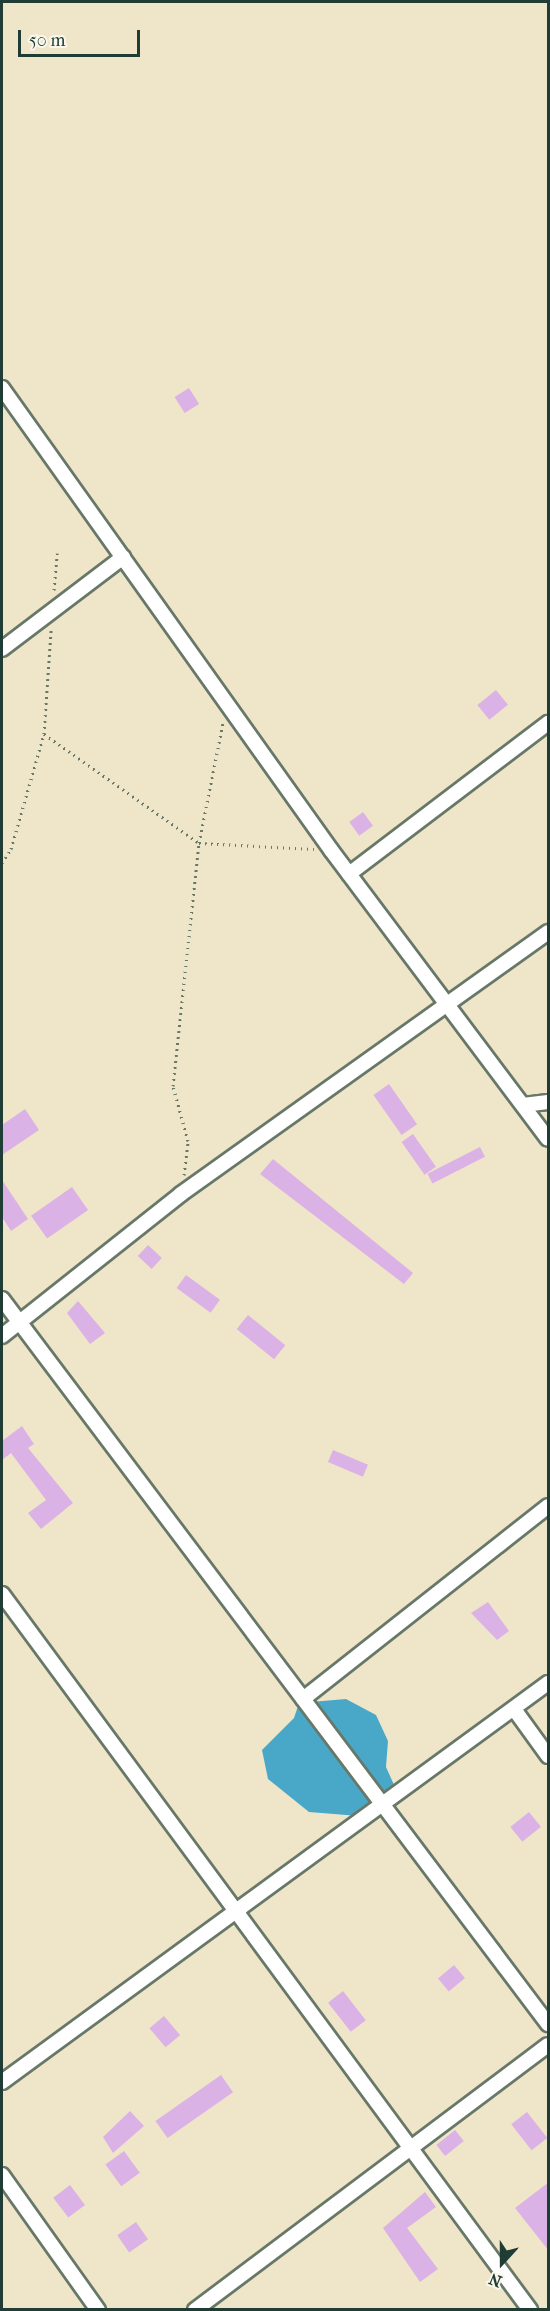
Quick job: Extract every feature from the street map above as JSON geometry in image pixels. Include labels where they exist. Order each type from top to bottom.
[{"type":"street","points":[[2,388],[331,850],[549,1139]]},
{"type":"street","points":[[2,649],[123,556]]},
{"type":"street","points":[[349,874],[549,723]]},
{"type":"street","points":[[2,1336],[181,1194],[549,932]]},
{"type":"street","points":[[523,1105],[549,1102]]},
{"type":"street","points":[[2,1299],[549,2024]]},
{"type":"street","points":[[303,1699],[547,1509]]},
{"type":"street","points":[[2,1594],[530,2310]]},
{"type":"street","points":[[2,2082],[238,1914],[549,1683]]},
{"type":"street","points":[[514,1709],[549,1756]]},
{"type":"street","points":[[195,2310],[549,2045]]},
{"type":"street","points":[[2,2175],[98,2310]]},
{"type":"path","points":[[2,863],[11,849],[44,734],[57,553]]},
{"type":"path","points":[[181,1194],[188,1141],[172,1086],[199,843],[227,703]]},
{"type":"path","points":[[44,734],[199,843],[331,850]]},
{"type":"water","points":[[346,1699],[376,1715],[388,1741],[386,1767],[395,1787],[359,1816],[309,1812],[268,1779],[262,1750],[294,1718],[299,1703]]},
{"type":"building","points":[[189,388],[199,404],[185,413],[175,397]]},
{"type":"building","points":[[496,690],[508,705],[489,720],[477,705]]},
{"type":"building","points":[[363,812],[373,826],[359,836],[349,822]]},
{"type":"building","points":[[389,1084],[417,1124],[402,1135],[373,1095]]},
{"type":"building","points":[[25,1109],[39,1130],[2,1155],[2,1125]]},
{"type":"building","points":[[413,1134],[436,1167],[424,1175],[402,1142]]},
{"type":"building","points":[[480,1147],[485,1157],[432,1184],[427,1174]]},
{"type":"building","points":[[273,1159],[413,1273],[404,1284],[260,1174]]},
{"type":"building","points":[[2,1180],[28,1219],[11,1231],[2,1217]]},
{"type":"building","points":[[72,1187],[88,1210],[47,1239],[31,1216]]},
{"type":"building","points":[[148,1245],[162,1258],[152,1269],[138,1256]]},
{"type":"building","points":[[186,1275],[220,1300],[211,1313],[177,1288]]},
{"type":"building","points":[[78,1301],[105,1333],[90,1344],[67,1313]]},
{"type":"building","points":[[248,1315],[285,1345],[274,1359],[237,1329]]},
{"type":"building","points":[[22,1426],[34,1444],[28,1448],[73,1503],[41,1529],[28,1513],[46,1500],[11,1453],[2,1460],[2,1441]]},
{"type":"building","points":[[333,1450],[368,1465],[363,1477],[328,1462]]},
{"type":"building","points":[[488,1602],[509,1631],[497,1640],[471,1613]]},
{"type":"building","points":[[529,1812],[541,1827],[522,1842],[510,1827]]},
{"type":"building","points":[[454,1965],[465,1978],[449,1992],[438,1978]]},
{"type":"building","points":[[343,1991],[366,2020],[351,2032],[328,2003]]},
{"type":"building","points":[[164,2016],[180,2035],[166,2047],[149,2028]]},
{"type":"building","points":[[221,2075],[233,2092],[168,2138],[155,2121]]},
{"type":"building","points":[[130,2111],[144,2126],[113,2153],[103,2137]]},
{"type":"building","points":[[527,2112],[547,2138],[532,2150],[511,2124]]},
{"type":"building","points":[[455,2130],[464,2141],[445,2156],[436,2145]]},
{"type":"building","points":[[124,2151],[140,2173],[121,2186],[105,2165]]},
{"type":"building","points":[[549,2182],[549,2251],[515,2208]]},
{"type":"building","points":[[70,2185],[85,2205],[68,2218],[53,2198]]},
{"type":"building","points":[[425,2192],[436,2207],[407,2228],[438,2269],[420,2282],[383,2228]]},
{"type":"building","points":[[136,2222],[148,2239],[129,2252],[117,2235]]}]
